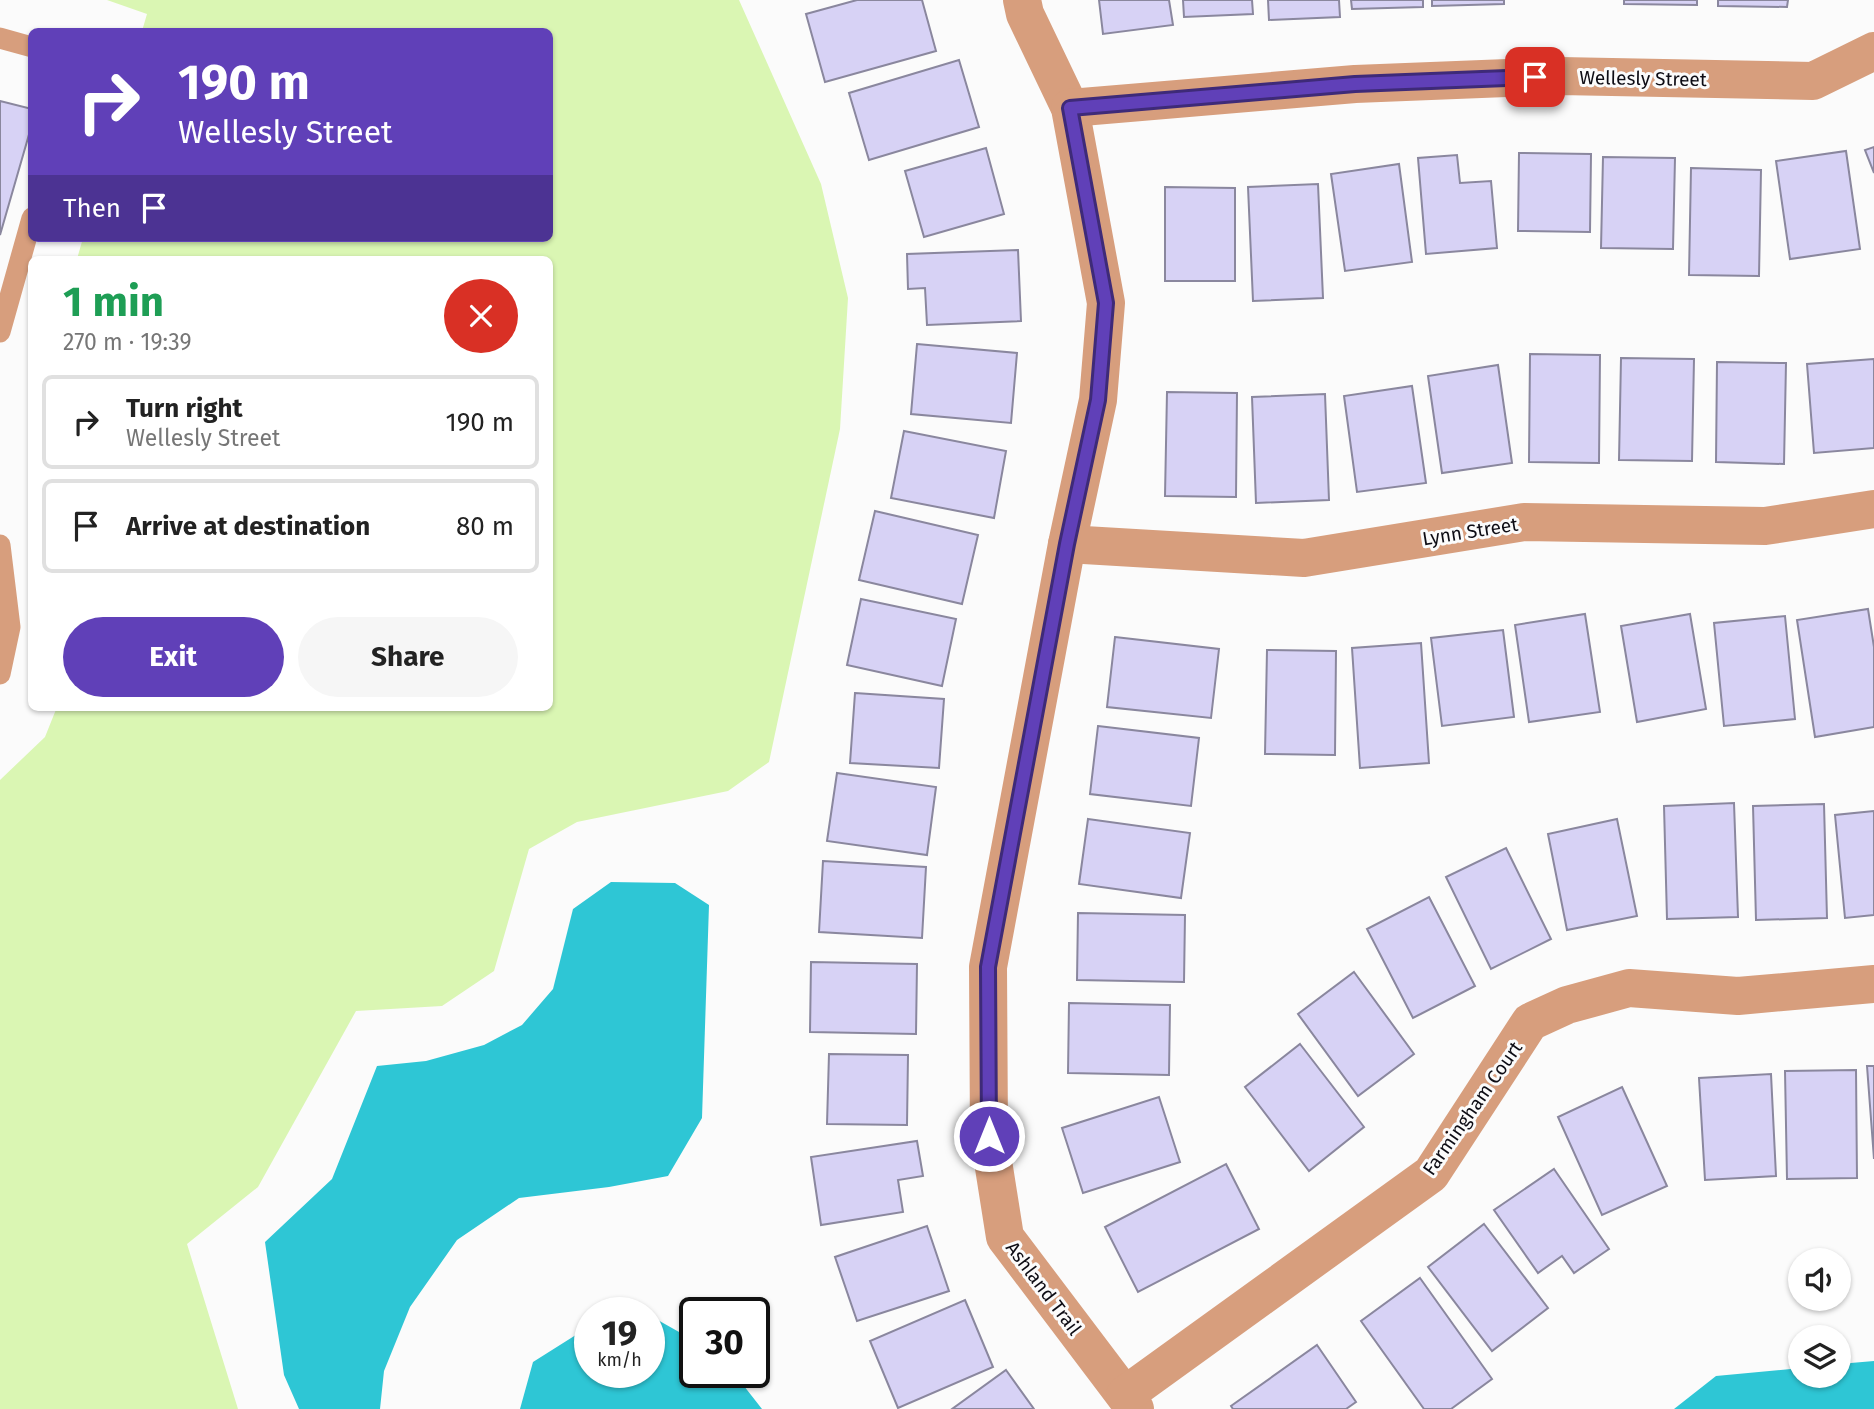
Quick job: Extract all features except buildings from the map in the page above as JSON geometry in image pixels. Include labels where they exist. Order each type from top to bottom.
[{"type":"street","name":"Ashland Trail","points":[[1022,0],[1025,14],[1070,108],[1106,303],[1098,400],[1067,544],[988,967],[989,1136],[1005,1237],[1130,1402]]},
{"type":"street","name":"Wellesly Street","points":[[1070,108],[1355,84],[1560,76],[1813,81],[1874,51]]},
{"type":"street","name":"Lynn Street","points":[[1067,544],[1304,558],[1524,522],[1765,526],[1874,509]]},
{"type":"street","name":"Farmingham Court","points":[[1130,1402],[1431,1174],[1530,1022],[1567,1005],[1629,988],[1738,996],[1874,984]]},
{"type":"lane","points":[[0,38],[28,46]]},
{"type":"lane","points":[[0,332],[28,232]]},
{"type":"lane","points":[[0,545],[10,626],[0,674]]},
{"type":"green space","points":[[107,0],[739,0],[821,184],[848,298],[840,429],[769,762],[728,791],[577,822],[529,849],[494,971],[442,1006],[356,1011],[258,1187],[187,1244],[238,1409],[0,1409],[0,780],[45,737],[55,711],[553,711],[553,256],[78,256],[82,242],[553,242],[553,28],[143,28],[147,14]]},
{"type":"water","points":[[611,882],[675,883],[709,905],[702,1118],[668,1176],[609,1187],[519,1198],[457,1240],[410,1307],[384,1371],[380,1409],[299,1409],[284,1375],[265,1242],[332,1179],[377,1066],[426,1061],[484,1045],[522,1025],[553,989],[573,909]]},
{"type":"water","points":[[665,1324],[679,1332],[679,1388],[746,1388],[762,1409],[520,1409],[533,1362],[574,1336],[574,1388],[665,1388]]},
{"type":"water","points":[[1874,1361],[1874,1409],[1674,1409],[1716,1376],[1788,1369],[1788,1388],[1851,1388],[1851,1363]]},
{"type":"route","points":[[989,1136],[988,967],[1067,544],[1098,400],[1106,303],[1070,108],[1355,84],[1535,77]]}]
